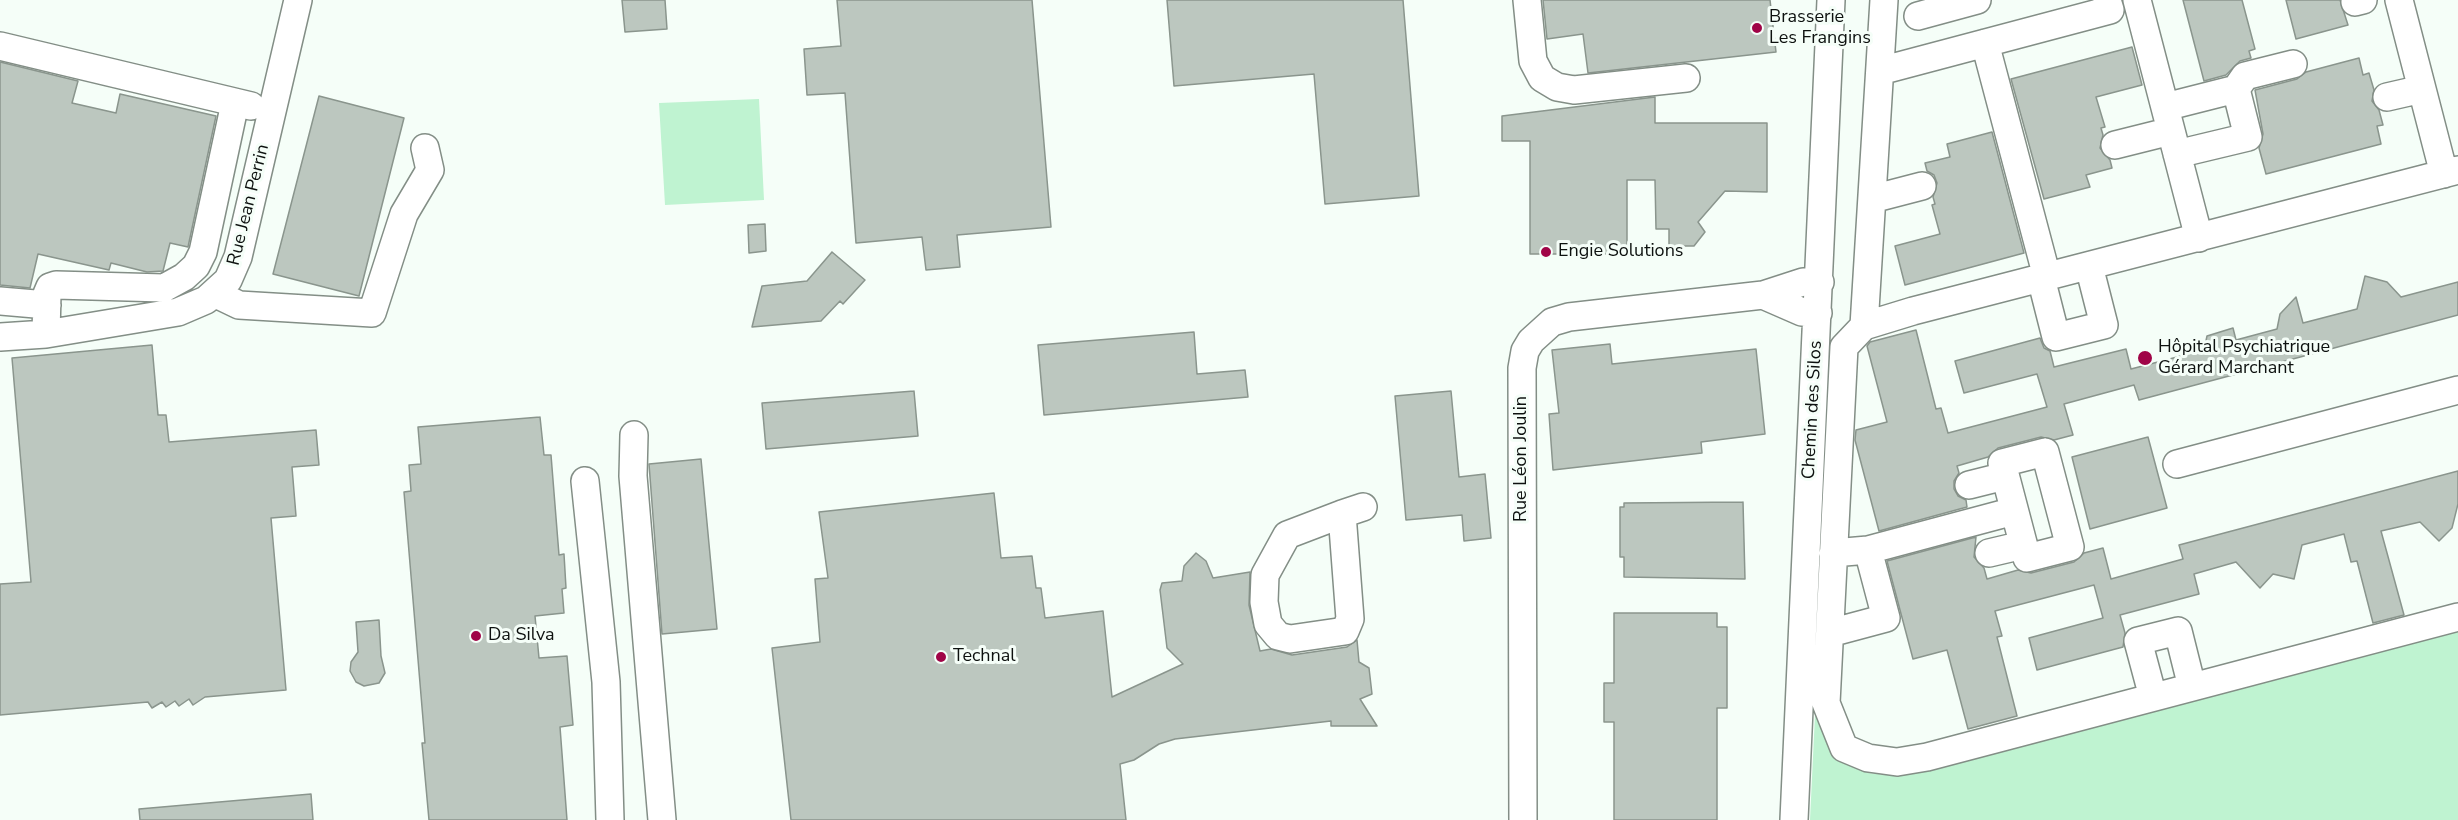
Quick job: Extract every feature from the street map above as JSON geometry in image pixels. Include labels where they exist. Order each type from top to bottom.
[{"type":"street","name":"Rue Jean Perrin","points":[[0,337],[46,334],[178,312],[206,300],[228,280],[238,257],[298,0]]},
{"type":"street","points":[[1527,0],[1533,61],[1542,78],[1557,87],[1574,90],[1686,78]]},
{"type":"street","name":"Chemin des Silos","points":[[1794,820],[1831,0]]},
{"type":"street","points":[[1864,327],[1884,0]]},
{"type":"street","points":[[1917,61],[1918,8],[1977,0]]},
{"type":"street","points":[[1880,71],[2110,10],[2107,0]]},
{"type":"street","points":[[2137,0],[2199,238]]},
{"type":"street","points":[[2399,0],[2422,88],[2451,172],[1864,327],[1844,347],[1826,703],[1844,748],[1868,758],[1897,762],[1927,757],[2458,617]]},
{"type":"street","points":[[1985,43],[2044,278],[2056,337],[2104,325],[2089,266]]},
{"type":"street","points":[[0,46],[272,111]]},
{"type":"street","points":[[2171,131],[2236,89],[2245,76],[2293,64]]},
{"type":"street","points":[[2387,97],[2422,88]]},
{"type":"street","points":[[2115,145],[2171,131],[2248,137],[2236,89]]},
{"type":"street","points":[[46,334],[47,294],[50,287],[56,285],[164,288],[184,277],[196,266],[203,252],[235,103]]},
{"type":"street","points":[[214,293],[239,304],[372,313],[404,214],[430,170],[425,148]]},
{"type":"street","points":[[1872,199],[1922,186]]},
{"type":"street","name":"Rue Léon Joulin","points":[[1523,820],[1522,368],[1525,351],[1552,322],[1569,317],[1763,295],[1803,282],[1820,282]]},
{"type":"street","points":[[1763,295],[1802,312],[1818,313]]},
{"type":"street","points":[[0,301],[47,306]]},
{"type":"street","points":[[2177,464],[2458,390]]},
{"type":"street","points":[[634,435],[633,476],[662,820]]},
{"type":"street","points":[[2045,452],[2070,547],[2027,558],[2005,476],[2002,463],[2045,452]]},
{"type":"street","points":[[1969,485],[2005,476]]},
{"type":"street","points":[[585,481],[606,682],[610,820]]},
{"type":"street","points":[[1353,511],[1350,619],[1345,631],[1290,639],[1278,636],[1268,624],[1264,602],[1265,575],[1287,535],[1353,511]]},
{"type":"street","points":[[1833,553],[1868,550],[2014,511]]},
{"type":"street","points":[[1989,553],[2023,545]]},
{"type":"street","points":[[1830,633],[1886,618],[1868,550]]},
{"type":"street","points":[[2152,697],[2138,641],[2178,631],[2192,687]]},
{"type":"green space","points":[[759,99],[764,200],[665,205],[659,103]]},
{"type":"green space","points":[[2458,628],[2458,820],[1810,820],[1815,715],[1829,745],[1848,763],[1868,773],[1897,776]]},
{"type":"building","points":[[622,0],[665,0],[667,29],[625,32]]},
{"type":"building","points":[[837,0],[1032,0],[1051,227],[957,235],[960,267],[926,270],[922,237],[856,243],[845,93],[807,95],[804,49],[841,46]]},
{"type":"building","points":[[1167,0],[1403,0],[1419,196],[1325,204],[1314,74],[1174,86]]},
{"type":"building","points":[[1543,0],[1770,0],[1776,52],[1588,73],[1583,34],[1547,39]]},
{"type":"building","points":[[2183,0],[2242,0],[2255,49],[2249,51],[2251,58],[2240,61],[2226,75],[2204,81]]},
{"type":"building","points":[[2286,0],[2340,0],[2348,25],[2296,39]]},
{"type":"building","points":[[2132,47],[2142,85],[2096,97],[2105,127],[2101,128],[2103,135],[2100,148],[2110,160],[2112,168],[2086,175],[2090,187],[2044,199],[2011,79]]},
{"type":"building","points":[[2359,58],[2363,75],[2369,73],[2374,90],[2372,101],[2379,110],[2383,125],[2377,126],[2381,144],[2266,174],[2259,148],[2263,134],[2255,90],[2297,79],[2306,72]]},
{"type":"building","points":[[0,62],[78,81],[72,103],[116,113],[120,94],[216,116],[188,247],[170,243],[163,271],[147,272],[111,263],[109,270],[38,254],[30,288],[0,285]]},
{"type":"building","points":[[319,96],[404,118],[359,296],[273,274]]},
{"type":"building","points":[[1655,97],[1655,123],[1767,123],[1767,192],[1725,191],[1698,222],[1705,232],[1694,246],[1669,246],[1669,229],[1656,229],[1655,180],[1627,180],[1627,254],[1530,254],[1530,141],[1502,141],[1502,116]]},
{"type":"building","points":[[1992,132],[2024,253],[1905,285],[1895,246],[1940,234],[1932,205],[1935,204],[1933,197],[1937,183],[1934,175],[1927,171],[1925,163],[1950,157],[1947,144]]},
{"type":"building","points":[[765,224],[766,251],[749,253],[748,225]]},
{"type":"building","points":[[832,252],[865,280],[843,304],[840,301],[821,321],[752,327],[762,286],[807,281]]},
{"type":"building","points":[[2365,276],[2387,282],[2401,297],[2458,282],[2458,315],[2139,400],[2134,385],[2064,404],[2073,435],[2054,440],[2041,437],[1998,448],[1988,457],[1957,466],[1959,473],[1954,481],[1954,489],[1958,496],[1966,500],[1967,507],[1879,531],[1855,440],[1856,430],[1887,422],[1867,346],[1870,342],[1916,330],[1936,409],[1941,408],[1948,433],[2047,407],[2037,374],[1964,393],[1955,361],[2040,338],[2044,348],[2050,351],[2054,367],[2126,349],[2131,369],[2204,350],[2207,336],[2233,328],[2236,340],[2277,329],[2280,314],[2296,297],[2303,323],[2357,309]]},
{"type":"building","points":[[1194,332],[1197,374],[1245,370],[1248,397],[1044,415],[1038,345]]},
{"type":"building","points":[[1610,344],[1612,364],[1756,349],[1765,434],[1701,442],[1702,453],[1553,470],[1549,414],[1559,413],[1552,350]]},
{"type":"building","points":[[152,345],[158,415],[166,415],[169,442],[316,430],[319,465],[292,467],[296,516],[271,518],[286,690],[205,697],[193,705],[189,699],[179,706],[175,701],[166,707],[162,702],[152,708],[148,702],[0,715],[0,584],[31,582],[12,358]]},
{"type":"building","points":[[914,391],[918,436],[766,449],[762,403]]},
{"type":"building","points":[[1451,391],[1459,477],[1485,474],[1491,538],[1464,541],[1462,515],[1406,520],[1395,396]]},
{"type":"building","name":"Da Silva","points":[[540,417],[544,455],[551,455],[559,555],[564,554],[566,588],[562,589],[564,613],[535,616],[539,658],[567,656],[573,725],[560,727],[567,820],[429,820],[422,743],[425,743],[404,492],[411,491],[409,465],[421,464],[418,427]]},
{"type":"building","points":[[2148,437],[2167,508],[2090,529],[2072,457]]},
{"type":"building","points":[[701,459],[717,629],[662,634],[649,464]]},
{"type":"building","points":[[2458,471],[2458,504],[2452,528],[2439,541],[2420,522],[2381,531],[2404,615],[2373,623],[2357,561],[2351,562],[2344,534],[2302,545],[2294,579],[2273,574],[2260,588],[2236,562],[2194,574],[2199,594],[2120,615],[2125,633],[2123,647],[2037,670],[2029,638],[2103,618],[2094,585],[1995,611],[2002,636],[1997,637],[2017,716],[1968,729],[1947,650],[1913,659],[1887,561],[1976,537],[1974,557],[1984,568],[1987,579],[2018,570],[2031,573],[2074,562],[2084,553],[2103,548],[2111,579],[2183,559],[2179,545]]},
{"type":"building","name":"Technal","points":[[994,493],[1001,558],[1032,556],[1036,588],[1041,588],[1045,618],[1103,611],[1112,697],[1183,664],[1167,648],[1160,590],[1162,583],[1182,581],[1184,566],[1196,553],[1206,561],[1213,578],[1250,572],[1249,605],[1260,651],[1271,649],[1292,655],[1347,647],[1357,640],[1359,662],[1369,668],[1372,694],[1360,699],[1377,726],[1331,726],[1331,721],[1175,739],[1159,744],[1134,760],[1120,764],[1126,820],[791,820],[772,648],[820,642],[815,579],[828,578],[819,512]]},
{"type":"building","points":[[1743,502],[1745,579],[1624,577],[1624,557],[1620,557],[1620,507],[1624,507],[1624,503]]},
{"type":"building","points":[[1614,613],[1717,613],[1717,627],[1727,627],[1727,708],[1717,708],[1717,820],[1614,820],[1614,722],[1604,722],[1604,683],[1614,683]]},
{"type":"building","points":[[379,620],[381,656],[385,673],[379,683],[364,686],[356,682],[350,671],[351,662],[358,652],[356,622]]},
{"type":"building","points":[[311,794],[313,820],[140,820],[139,809]]},
{"type":"place","name":"Brasserie Les Frangins","points":[[1757,28]]},
{"type":"place","name":"Engie Solutions","points":[[1546,252]]},
{"type":"place","name":"Hôpital Psychiatrique Gérard Marchant","points":[[2145,358]]},
{"type":"place","name":"Da Silva","points":[[476,636]]},
{"type":"place","name":"Technal","points":[[941,657]]}]
